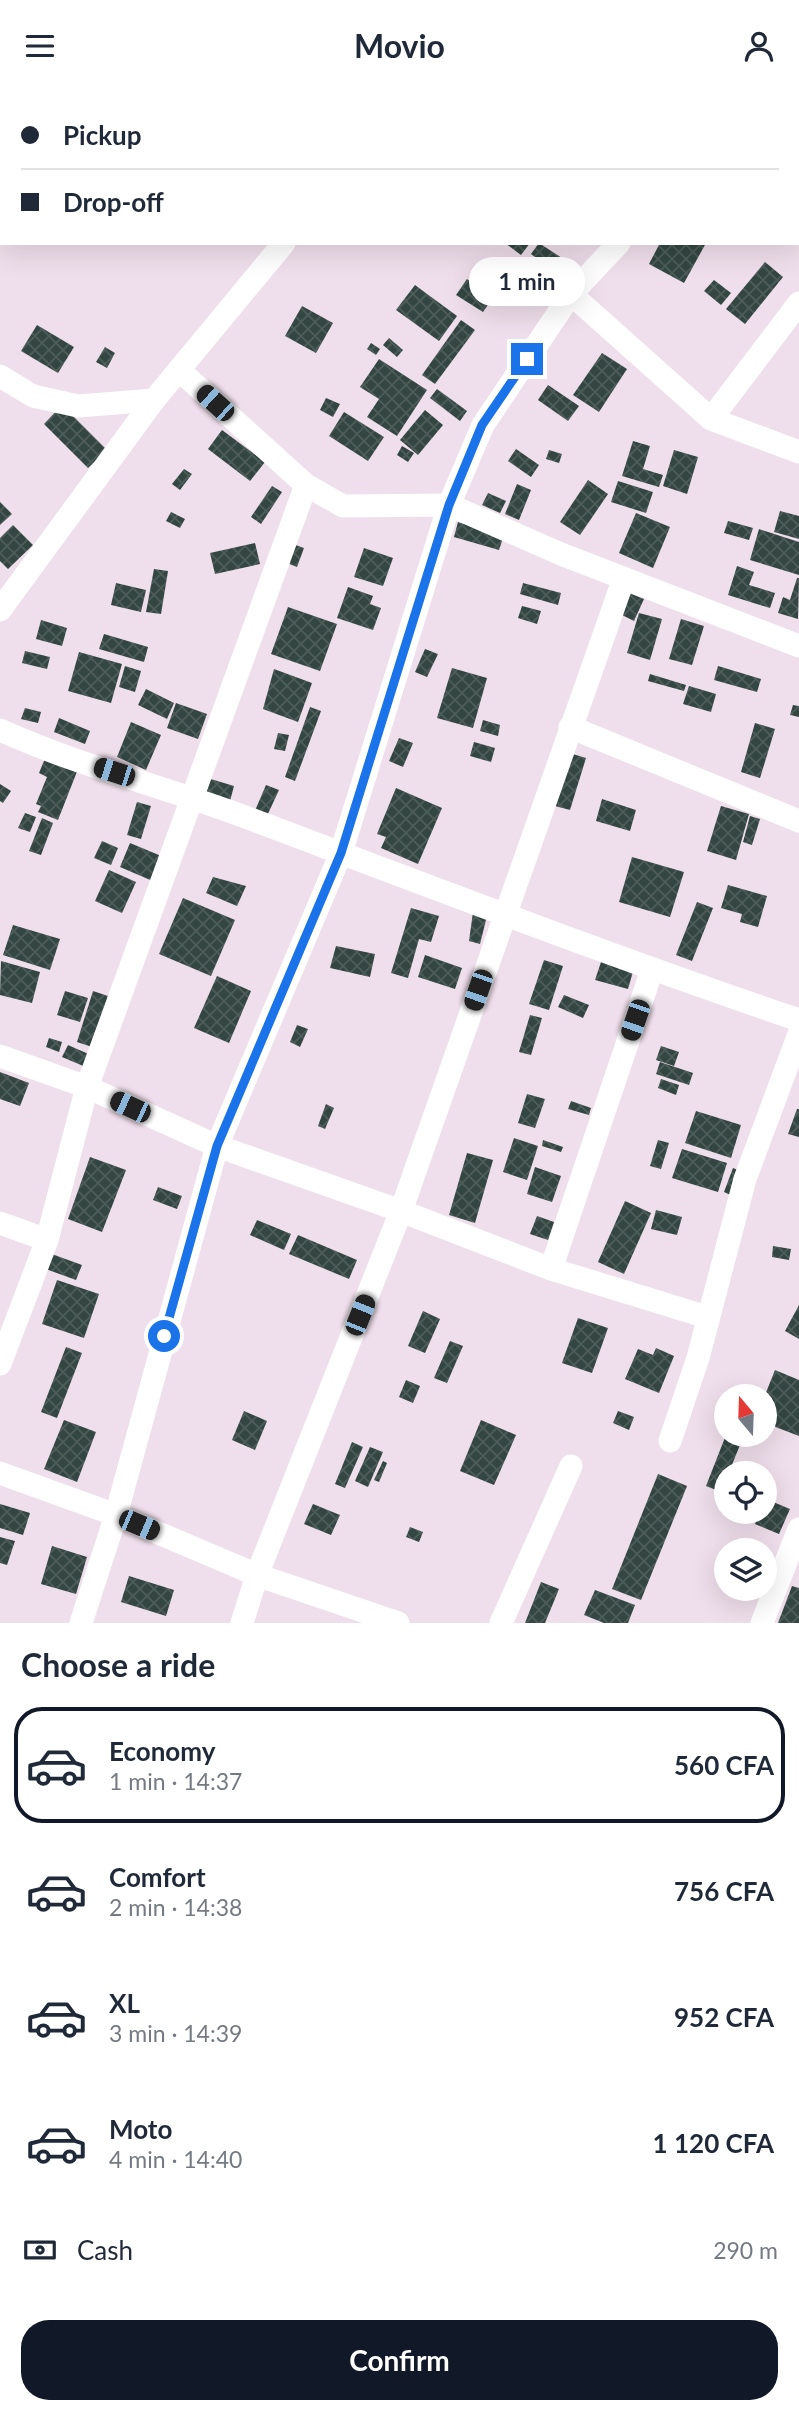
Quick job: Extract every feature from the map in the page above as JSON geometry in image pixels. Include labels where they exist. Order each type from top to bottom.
[{"type":"street","points":[[81,1623],[116,1515],[217,1146],[341,853],[449,505],[482,425],[571,294],[618,245]]},
{"type":"street","points":[[0,610],[154,400],[273,247]]},
{"type":"street","points":[[571,294],[711,419],[799,452]]},
{"type":"street","points":[[711,419],[799,303]]},
{"type":"street","points":[[179,370],[306,485],[343,506],[449,505],[561,554],[799,646]]},
{"type":"street","points":[[0,376],[33,396],[78,406],[154,400]]},
{"type":"street","points":[[0,1364],[47,1240],[87,1087],[306,485]]},
{"type":"street","points":[[242,1623],[257,1575],[401,1211],[624,578]]},
{"type":"street","points":[[570,727],[799,821]]},
{"type":"street","points":[[0,730],[36,746],[191,797],[652,970],[799,1020]]},
{"type":"street","points":[[551,1269],[652,970]]},
{"type":"street","points":[[670,1441],[685,1402],[745,1179],[799,1034]]},
{"type":"street","points":[[0,1056],[87,1087],[217,1146],[401,1211],[551,1269],[707,1317]]},
{"type":"street","points":[[0,1223],[47,1240]]},
{"type":"street","points":[[501,1623],[571,1466]]},
{"type":"street","points":[[0,1473],[116,1515],[257,1575],[398,1623]]},
{"type":"street","points":[[762,1623],[799,1529]]},
{"type":"building","points":[[508,245],[528,245],[521,255]]},
{"type":"building","points":[[538,245],[542,245],[565,260],[556,273],[531,254]]},
{"type":"building","points":[[659,245],[705,245],[684,283],[649,264]]},
{"type":"building","points":[[765,262],[783,277],[745,324],[726,309]]},
{"type":"building","points":[[467,279],[494,296],[483,312],[456,295]]},
{"type":"building","points":[[714,280],[731,293],[721,305],[704,291]]},
{"type":"building","points":[[415,285],[457,316],[439,341],[396,310]]},
{"type":"building","points":[[302,306],[333,323],[316,353],[285,336]]},
{"type":"building","points":[[461,320],[475,330],[435,384],[422,375]]},
{"type":"building","points":[[37,325],[74,347],[58,373],[21,351]]},
{"type":"building","points":[[389,338],[403,350],[397,357],[383,345]]},
{"type":"building","points":[[371,343],[380,349],[376,355],[367,349]]},
{"type":"building","points":[[105,347],[115,353],[107,368],[96,362]]},
{"type":"building","points":[[602,353],[627,369],[599,412],[573,395]]},
{"type":"building","points":[[379,359],[427,390],[397,436],[367,417],[379,399],[360,387]]},
{"type":"building","points":[[548,385],[579,406],[568,421],[538,400]]},
{"type":"building","points":[[437,389],[467,411],[460,421],[430,398]]},
{"type":"building","points":[[326,398],[340,404],[333,417],[320,410]]},
{"type":"building","points":[[62,405],[107,450],[88,468],[44,424]]},
{"type":"building","points":[[425,410],[443,425],[418,455],[400,440]]},
{"type":"building","points":[[344,412],[384,437],[368,461],[329,436]]},
{"type":"building","points":[[222,430],[265,462],[250,481],[208,449]]},
{"type":"building","points":[[633,441],[650,446],[643,469],[663,475],[659,487],[622,476]]},
{"type":"building","points":[[402,446],[414,453],[408,462],[397,455]]},
{"type":"building","points":[[516,449],[539,465],[531,477],[508,461]]},
{"type":"building","points":[[549,450],[562,454],[559,463],[546,459]]},
{"type":"building","points":[[674,450],[698,457],[687,494],[663,486]]},
{"type":"building","points":[[184,469],[192,474],[180,490],[172,484]]},
{"type":"building","points":[[588,480],[608,494],[580,535],[560,522]]},
{"type":"building","points":[[618,481],[653,492],[646,513],[611,502]]},
{"type":"building","points":[[517,484],[531,490],[519,520],[505,514]]},
{"type":"building","points":[[272,486],[282,492],[261,524],[251,517]]},
{"type":"building","points":[[488,493],[506,501],[500,513],[482,505]]},
{"type":"building","points":[[0,502],[12,514],[0,525]]},
{"type":"building","points":[[780,511],[799,516],[799,539],[774,532]]},
{"type":"building","points":[[171,512],[185,519],[180,528],[166,521]]},
{"type":"building","points":[[636,513],[670,527],[653,568],[619,553]]},
{"type":"building","points":[[728,521],[753,528],[749,540],[724,533]]},
{"type":"building","points":[[458,522],[504,535],[499,550],[454,537]]},
{"type":"building","points":[[13,525],[33,545],[8,569],[0,561],[0,538]]},
{"type":"building","points":[[759,529],[799,542],[799,575],[750,560]]},
{"type":"building","points":[[255,543],[260,564],[215,574],[210,553]]},
{"type":"building","points":[[290,543],[304,548],[297,567],[284,562]]},
{"type":"building","points":[[364,548],[393,558],[383,586],[354,577]]},
{"type":"building","points":[[737,566],[754,572],[749,585],[775,593],[770,608],[728,595]]},
{"type":"building","points":[[154,569],[168,571],[161,614],[146,612]]},
{"type":"building","points":[[797,578],[798,619],[778,613],[783,597],[790,600]]},
{"type":"building","points":[[116,583],[146,590],[141,612],[111,605]]},
{"type":"building","points":[[523,583],[561,593],[558,605],[520,594]]},
{"type":"building","points":[[348,587],[373,596],[370,604],[381,608],[373,630],[337,618]]},
{"type":"building","points":[[629,593],[644,599],[634,621],[620,614]]},
{"type":"building","points":[[522,606],[541,611],[537,624],[518,618]]},
{"type":"building","points":[[288,607],[337,624],[320,671],[271,654]]},
{"type":"building","points":[[639,613],[662,619],[650,660],[627,653]]},
{"type":"building","points":[[681,619],[704,626],[692,665],[669,659]]},
{"type":"building","points":[[41,620],[67,628],[62,646],[36,639]]},
{"type":"building","points":[[104,634],[148,647],[144,662],[99,649]]},
{"type":"building","points":[[425,649],[438,654],[427,677],[415,672]]},
{"type":"building","points":[[25,651],[50,657],[47,669],[22,663]]},
{"type":"building","points":[[79,652],[122,664],[111,703],[68,691]]},
{"type":"building","points":[[125,666],[141,671],[135,692],[119,687]]},
{"type":"building","points":[[718,666],[761,679],[757,692],[714,680]]},
{"type":"building","points":[[452,668],[487,678],[473,728],[437,718]]},
{"type":"building","points":[[274,669],[312,683],[298,722],[263,709]]},
{"type":"building","points":[[650,674],[686,685],[684,691],[648,681]]},
{"type":"building","points":[[689,686],[716,694],[711,712],[683,704]]},
{"type":"building","points":[[146,689],[174,703],[167,719],[138,705]]},
{"type":"building","points":[[176,703],[207,714],[198,739],[167,728]]},
{"type":"building","points":[[793,705],[799,706],[799,717],[790,715]]},
{"type":"building","points":[[310,707],[321,711],[295,781],[285,777]]},
{"type":"building","points":[[25,708],[41,712],[38,723],[21,719]]},
{"type":"building","points":[[59,718],[90,731],[85,744],[54,732]]},
{"type":"building","points":[[483,720],[500,725],[498,736],[480,731]]},
{"type":"building","points":[[131,722],[161,735],[146,770],[117,757]]},
{"type":"building","points":[[755,723],[775,729],[760,778],[741,772]]},
{"type":"building","points":[[278,733],[289,735],[285,751],[274,749]]},
{"type":"building","points":[[399,738],[413,743],[403,767],[389,761]]},
{"type":"building","points":[[474,742],[495,748],[491,762],[470,756]]},
{"type":"building","points":[[566,752],[586,758],[570,810],[551,805]]},
{"type":"building","points":[[46,756],[78,769],[58,820],[38,812],[41,806],[36,804],[47,777],[39,773]]},
{"type":"building","points":[[204,777],[234,786],[230,801],[200,791]]},
{"type":"building","points":[[0,784],[11,791],[3,803],[0,801]]},
{"type":"building","points":[[266,785],[279,790],[266,818],[254,813]]},
{"type":"building","points":[[396,788],[442,808],[418,864],[381,848],[386,837],[377,834]]},
{"type":"building","points":[[602,799],[636,810],[630,831],[596,821]]},
{"type":"building","points":[[137,802],[151,806],[141,839],[127,835]]},
{"type":"building","points":[[721,806],[749,814],[736,860],[707,851]]},
{"type":"building","points":[[25,813],[36,817],[30,832],[18,828]]},
{"type":"building","points":[[750,816],[760,819],[752,845],[743,842]]},
{"type":"building","points":[[42,818],[53,823],[41,855],[29,851]]},
{"type":"building","points":[[102,841],[118,848],[111,865],[94,858]]},
{"type":"building","points":[[130,843],[166,858],[155,882],[120,867]]},
{"type":"building","points":[[632,857],[684,872],[670,917],[619,902]]},
{"type":"building","points":[[109,870],[136,882],[122,913],[95,901]]},
{"type":"building","points":[[213,877],[246,886],[237,906],[206,893]]},
{"type":"building","points":[[728,885],[767,896],[758,927],[740,922],[742,914],[721,908]]},
{"type":"building","points":[[183,898],[235,920],[211,976],[159,954]]},
{"type":"building","points":[[697,902],[713,908],[692,961],[676,955]]},
{"type":"building","points":[[411,908],[439,916],[431,942],[419,939],[408,978],[391,973]]},
{"type":"building","points":[[473,912],[487,916],[480,944],[469,941]]},
{"type":"building","points":[[13,925],[60,939],[50,970],[3,955]]},
{"type":"building","points":[[336,946],[375,954],[370,977],[330,968]]},
{"type":"building","points":[[425,955],[462,968],[455,989],[418,977]]},
{"type":"building","points":[[602,959],[634,968],[628,989],[595,980]]},
{"type":"building","points":[[544,960],[563,966],[549,1010],[529,1004]]},
{"type":"building","points":[[1,961],[40,972],[32,1003],[0,995]]},
{"type":"building","points":[[217,976],[251,991],[229,1043],[194,1028]]},
{"type":"building","points":[[65,991],[88,998],[80,1022],[57,1015]]},
{"type":"building","points":[[93,991],[108,996],[92,1047],[77,1042]]},
{"type":"building","points":[[564,995],[589,1005],[583,1018],[558,1007]]},
{"type":"building","points":[[530,1015],[542,1018],[531,1055],[519,1052]]},
{"type":"building","points":[[297,1025],[308,1029],[300,1047],[290,1042]]},
{"type":"building","points":[[49,1038],[62,1042],[59,1052],[46,1047]]},
{"type":"building","points":[[68,1045],[93,1056],[88,1068],[62,1057]]},
{"type":"building","points":[[661,1046],[679,1052],[674,1066],[656,1060]]},
{"type":"building","points":[[660,1062],[693,1073],[689,1085],[656,1074]]},
{"type":"building","points":[[0,1072],[29,1083],[20,1106],[0,1099]]},
{"type":"building","points":[[661,1079],[679,1085],[676,1095],[658,1088]]},
{"type":"building","points":[[527,1094],[545,1099],[535,1128],[518,1123]]},
{"type":"building","points":[[571,1101],[591,1108],[589,1115],[568,1109]]},
{"type":"building","points":[[326,1104],[334,1108],[325,1129],[318,1126]]},
{"type":"building","points":[[799,1109],[799,1137],[788,1134]]},
{"type":"building","points":[[696,1111],[741,1125],[731,1158],[685,1143]]},
{"type":"building","points":[[514,1138],[538,1146],[527,1180],[503,1172]]},
{"type":"building","points":[[543,1140],[563,1147],[561,1152],[542,1146]]},
{"type":"building","points":[[658,1140],[669,1143],[661,1169],[650,1166]]},
{"type":"building","points":[[682,1149],[727,1163],[718,1192],[672,1178]]},
{"type":"building","points":[[467,1153],[493,1160],[475,1223],[449,1215]]},
{"type":"building","points":[[90,1157],[126,1170],[102,1232],[68,1219]]},
{"type":"building","points":[[535,1167],[561,1176],[552,1202],[527,1194]]},
{"type":"building","points":[[733,1168],[745,1173],[735,1197],[724,1192]]},
{"type":"building","points":[[158,1187],[182,1196],[177,1209],[153,1200]]},
{"type":"building","points":[[625,1201],[651,1213],[624,1274],[598,1262]]},
{"type":"building","points":[[656,1210],[682,1217],[677,1235],[651,1229]]},
{"type":"building","points":[[537,1216],[554,1222],[548,1240],[530,1234]]},
{"type":"building","points":[[257,1220],[291,1234],[284,1250],[250,1235]]},
{"type":"building","points":[[298,1235],[357,1260],[349,1279],[289,1254]]},
{"type":"building","points":[[773,1246],[791,1249],[789,1260],[772,1257]]},
{"type":"building","points":[[49,1253],[82,1265],[76,1280],[43,1268]]},
{"type":"building","points":[[57,1280],[99,1294],[84,1338],[42,1324]]},
{"type":"building","points":[[799,1305],[799,1339],[785,1331]]},
{"type":"building","points":[[423,1311],[440,1319],[425,1353],[408,1346]]},
{"type":"building","points":[[578,1318],[608,1328],[592,1373],[562,1363]]},
{"type":"building","points":[[450,1341],[463,1346],[447,1383],[434,1378]]},
{"type":"building","points":[[66,1347],[82,1353],[57,1418],[41,1412]]},
{"type":"building","points":[[656,1348],[674,1356],[659,1393],[625,1379],[638,1349],[653,1355]]},
{"type":"building","points":[[775,1370],[799,1380],[799,1436],[777,1428],[777,1384],[769,1384]]},
{"type":"building","points":[[406,1380],[420,1386],[413,1403],[399,1397]]},
{"type":"building","points":[[244,1411],[267,1421],[255,1450],[232,1440]]},
{"type":"building","points":[[618,1411],[634,1417],[629,1430],[613,1423]]},
{"type":"building","points":[[64,1420],[96,1432],[77,1482],[44,1469]]},
{"type":"building","points":[[481,1420],[516,1435],[494,1485],[460,1471]]},
{"type":"building","points":[[352,1442],[363,1447],[345,1488],[335,1484]]},
{"type":"building","points":[[370,1447],[383,1452],[368,1487],[355,1481]]},
{"type":"building","points":[[721,1447],[739,1447],[734,1461],[716,1461]]},
{"type":"building","points":[[383,1461],[387,1463],[379,1482],[374,1480]]},
{"type":"building","points":[[714,1466],[714,1489],[706,1486]]},
{"type":"building","points":[[658,1474],[687,1486],[641,1600],[612,1589]]},
{"type":"building","points":[[0,1504],[30,1513],[23,1535],[0,1528]]},
{"type":"building","points":[[313,1504],[340,1515],[331,1535],[304,1524]]},
{"type":"building","points":[[777,1504],[790,1509],[779,1534],[755,1524],[777,1524]]},
{"type":"building","points":[[410,1527],[423,1532],[419,1542],[406,1537]]},
{"type":"building","points":[[0,1537],[15,1541],[7,1565],[0,1563]]},
{"type":"building","points":[[52,1546],[87,1557],[76,1594],[41,1584]]},
{"type":"building","points":[[129,1576],[174,1590],[166,1616],[121,1602]]},
{"type":"building","points":[[541,1582],[559,1589],[545,1623],[525,1623]]},
{"type":"building","points":[[792,1586],[799,1588],[799,1623],[778,1623]]},
{"type":"building","points":[[595,1590],[635,1605],[628,1623],[604,1623],[584,1615]]},
{"type":"route","points":[[164,1336],[217,1146],[341,853],[449,505],[482,425],[527,359]]}]
